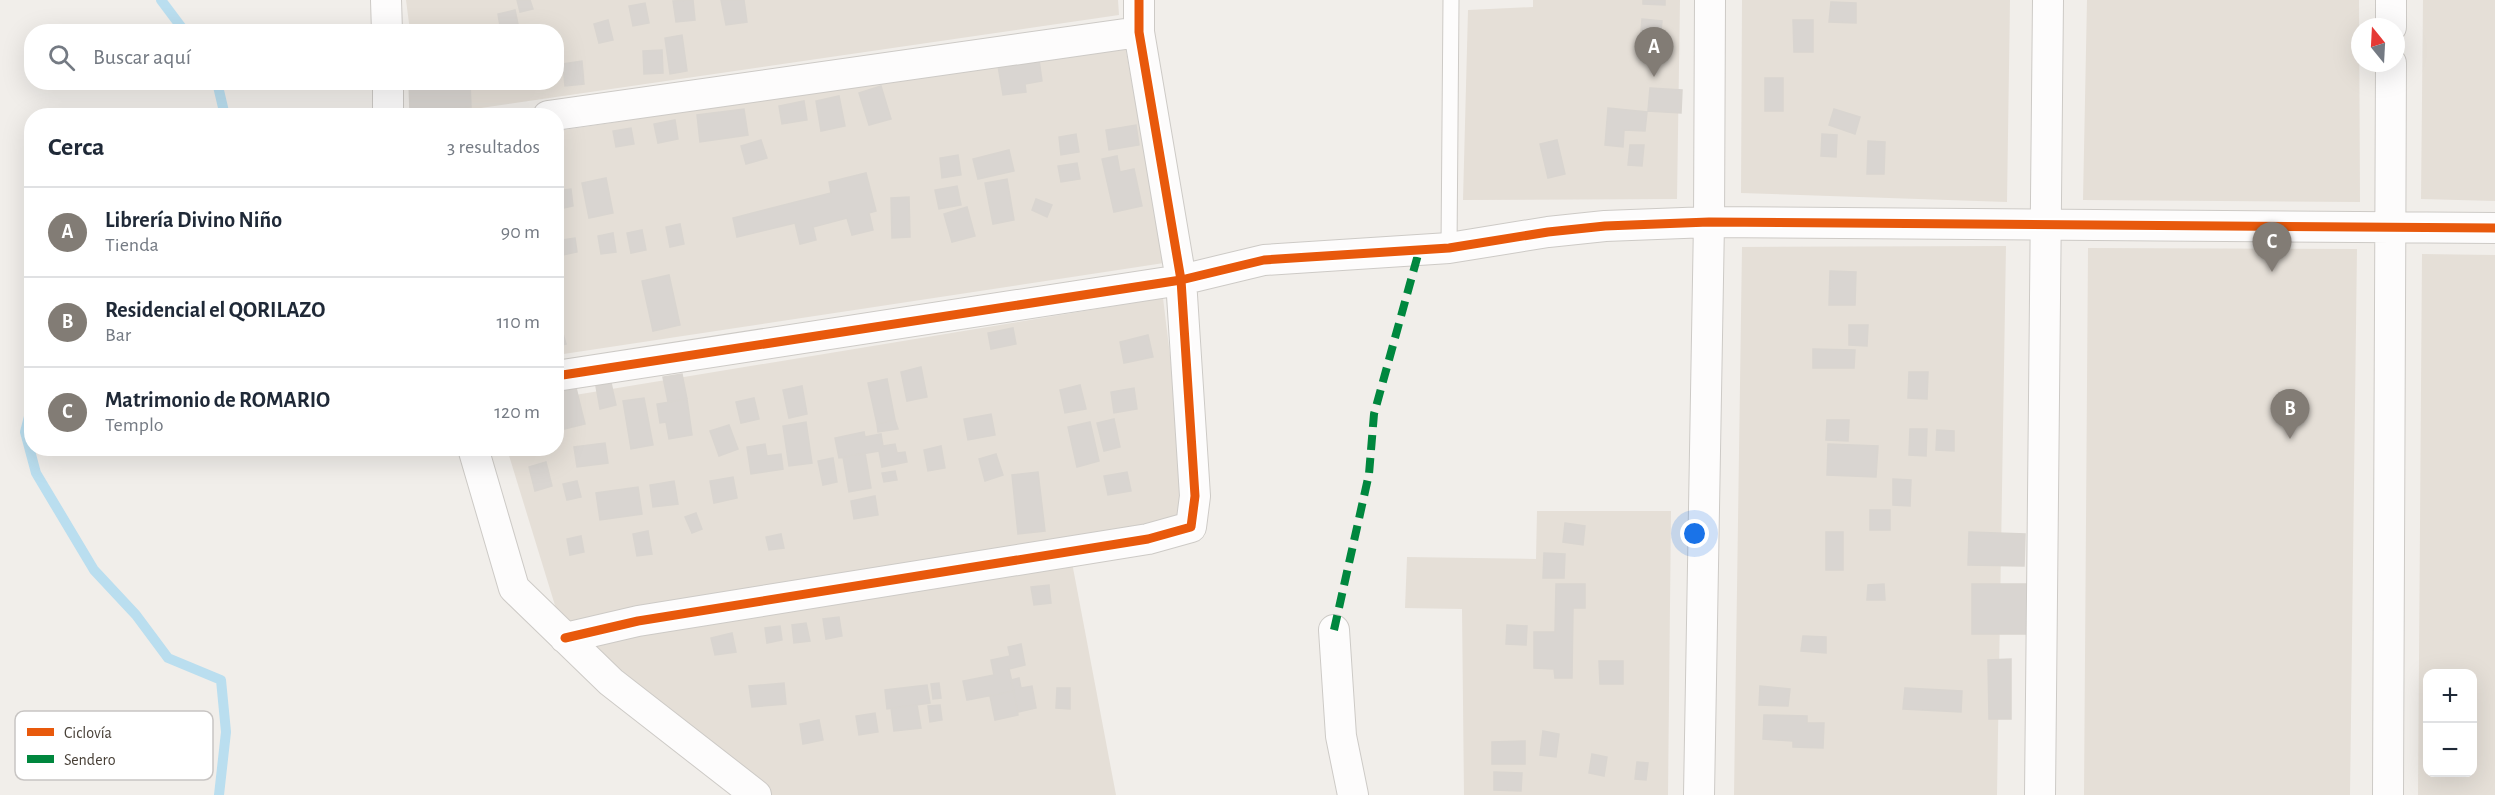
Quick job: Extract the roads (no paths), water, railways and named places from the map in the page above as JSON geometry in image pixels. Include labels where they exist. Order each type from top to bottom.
[{"type":"street","points":[[386,0],[387,24]]},
{"type":"street","points":[[565,638],[638,621],[1148,540],[1191,527],[1195,496],[1180,280],[1139,32],[1138,0]]},
{"type":"street","points":[[1699,795],[1709,222],[1710,0]]},
{"type":"street","points":[[2040,795],[2048,0]]},
{"type":"street","points":[[2391,0],[2391,18]]},
{"type":"street","points":[[564,114],[1139,32]]},
{"type":"street","points":[[2388,795],[2391,72]]},
{"type":"street","points":[[388,90],[388,108]]},
{"type":"street","points":[[564,375],[1180,280],[1264,260],[1449,248],[1548,232],[1605,226],[1709,222],[2495,228]]},
{"type":"street","points":[[475,456],[514,588],[611,682],[756,795]]},
{"type":"street","points":[[1334,630],[1341,736],[1353,795]]},
{"type":"lane","points":[[1449,248],[1451,0]]},
{"type":"waterway","points":[[161,0],[179,24]]},
{"type":"waterway","points":[[219,90],[223,108]]},
{"type":"waterway","points":[[31,456],[36,473],[94,570],[136,615],[168,658],[221,680],[226,732],[219,795]]},
{"type":"place","name":"Librería Divino Niño","points":[[1654,77]]},
{"type":"place","name":"Matrimonio de ROMARIO","points":[[2272,272]]},
{"type":"place","name":"Residencial el QORILAZO","points":[[2290,439]]}]
